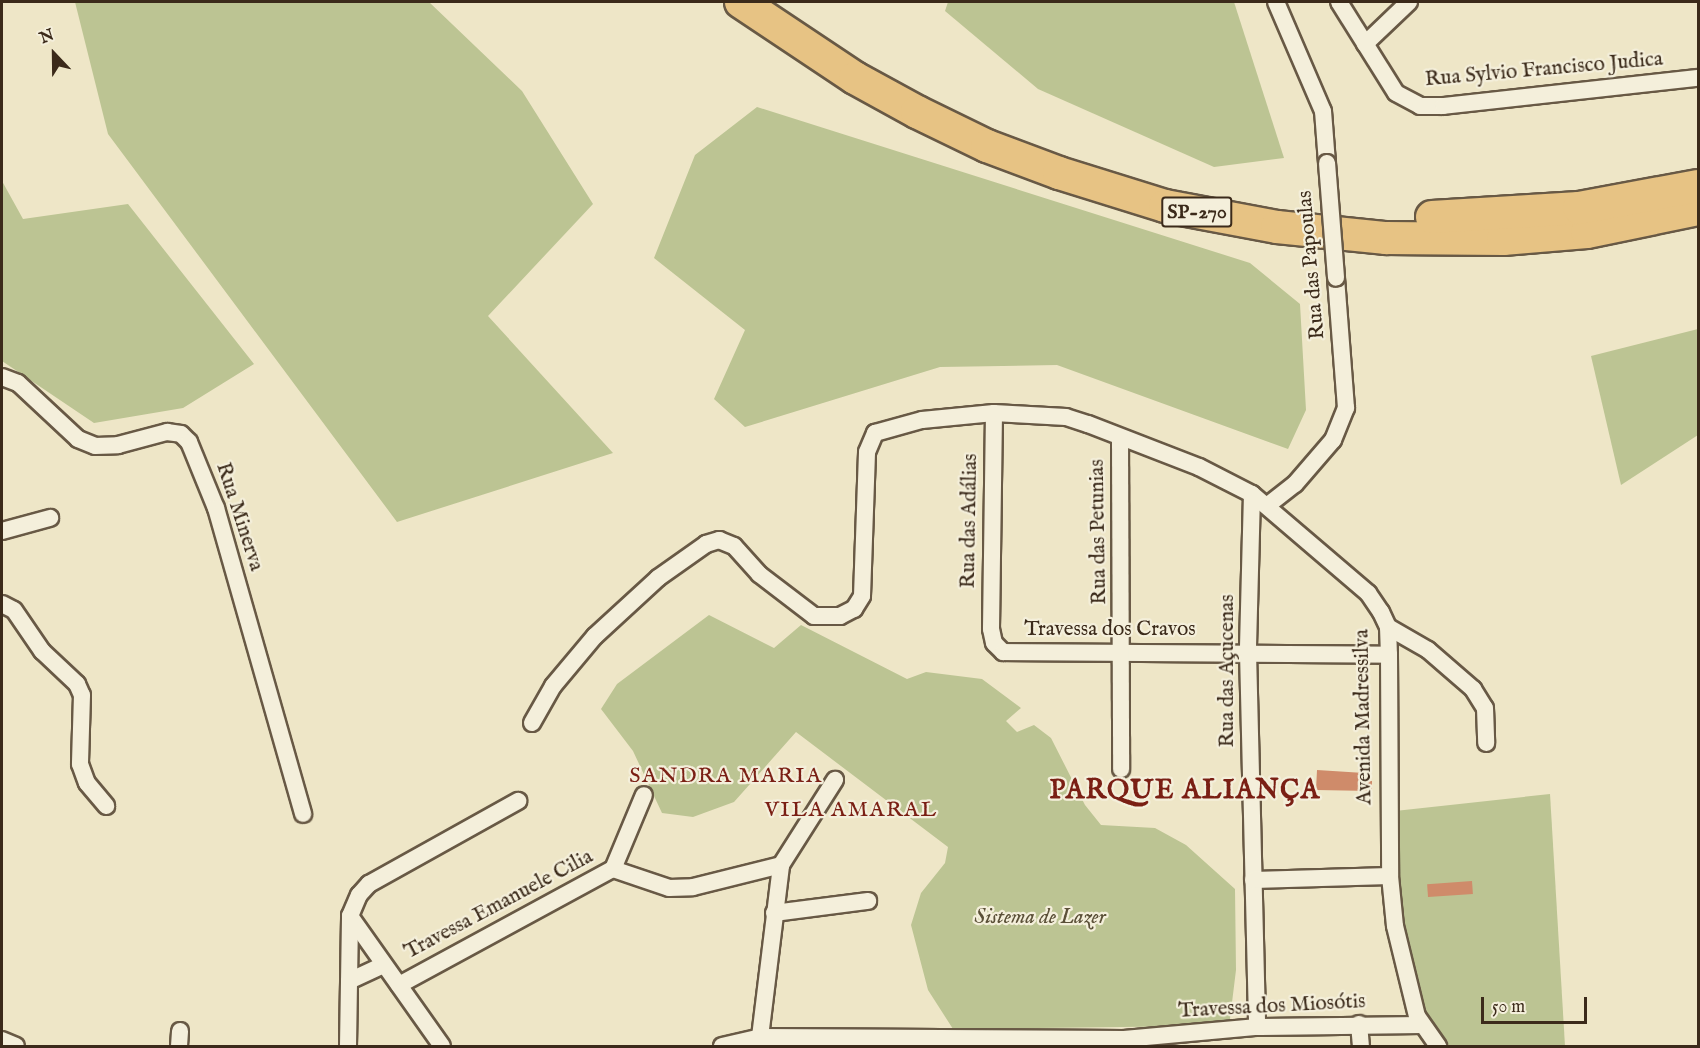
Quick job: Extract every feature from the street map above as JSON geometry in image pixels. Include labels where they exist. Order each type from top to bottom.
[{"type":"highway","name":"SP-270","points":[[741,2],[855,78],[927,117],[1059,173],[1165,206],[1277,227],[1386,238],[1503,239],[1587,232],[1698,209]]},
{"type":"highway","name":"SP-270","points":[[775,2],[863,60],[1009,132],[1108,170],[1195,193],[1294,210],[1465,217],[1579,208],[1698,186]]},
{"type":"street","name":"Rua das Papoulas","points":[[1268,505],[1295,484],[1334,440],[1346,408],[1323,111],[1276,2]]},
{"type":"street","name":"Rua Sylvio Francisco Judica","points":[[1339,2],[1396,93],[1420,105],[1443,106],[1698,78]]},
{"type":"street","points":[[1365,44],[1409,2]]},
{"type":"street","name":"Rua Minerva","points":[[2,377],[18,383],[78,439],[95,446],[118,445],[167,432],[181,434],[189,442],[216,508],[303,814]]},
{"type":"street","name":"Avenida Madressilva","points":[[532,723],[573,658],[658,578],[689,553],[719,540],[734,546],[746,556],[759,574],[814,616],[840,616],[854,609],[862,596],[867,452],[874,433],[890,426],[994,413],[1066,417],[1192,464],[1252,494],[1268,505],[1368,593],[1388,627],[1390,876],[1397,935],[1422,1024],[1438,1047]]},
{"type":"street","name":"Rua das Adálias","points":[[991,629],[994,413]]},
{"type":"street","name":"Rua das Petunias","points":[[1120,438],[1124,652],[1121,769]]},
{"type":"street","name":"Rua das Açucenas","points":[[1252,494],[1248,652],[1257,1028]]},
{"type":"street","points":[[2,531],[50,518]]},
{"type":"street","points":[[2,604],[14,610],[42,651],[77,684],[82,695],[80,764],[87,783],[106,806]]},
{"type":"street","points":[[1388,627],[1428,650],[1473,689],[1485,708],[1486,743]]},
{"type":"street","name":"Travessa dos Cravos","points":[[991,629],[994,643],[1003,652],[1248,652],[1389,655]]},
{"type":"street","points":[[760,1037],[774,913],[782,865],[836,780]]},
{"type":"street","name":"Travessa Emanuele Cilia","points":[[399,985],[613,869],[644,795]]},
{"type":"street","points":[[348,1047],[350,916],[359,895],[369,884],[518,801]]},
{"type":"street","points":[[613,869],[669,888],[693,887],[782,865]]},
{"type":"street","points":[[1253,880],[1390,876]]},
{"type":"street","points":[[774,913],[868,901]]},
{"type":"street","points":[[350,916],[442,1047]]},
{"type":"street","points":[[350,981],[384,965]]},
{"type":"street","points":[[1359,1024],[1361,1047]]},
{"type":"street","name":"Travessa dos Miosótis","points":[[722,1047],[760,1037],[877,1043],[1123,1043],[1257,1028],[1422,1024]]},
{"type":"street","points":[[2,1040],[16,1047]]},
{"type":"green space","points":[[75,2],[429,2],[522,91],[593,204],[488,316],[613,453],[397,522],[108,134]]},
{"type":"green space","points":[[948,2],[1234,2],[1284,158],[1214,167],[1038,89],[945,11]]},
{"type":"green space","points":[[757,107],[1250,263],[1300,304],[1306,410],[1288,449],[1057,365],[940,367],[745,427],[714,399],[745,330],[654,258],[695,155]]},
{"type":"green space","points":[[2,181],[23,219],[128,204],[254,364],[183,408],[94,423],[2,361]]},
{"type":"green space","points":[[1698,329],[1698,435],[1621,485],[1591,356]]},
{"type":"green space","name":"Sistema de Lazer","points":[[709,615],[774,648],[801,625],[907,679],[926,672],[982,679],[1021,708],[1006,721],[1017,732],[1034,725],[1051,738],[1085,805],[1101,825],[1155,828],[1186,845],[1235,889],[1236,970],[1230,1019],[1207,1026],[953,1029],[928,990],[911,925],[921,893],[945,863],[948,847],[796,732],[734,802],[693,817],[662,813],[633,751],[601,709],[617,684]]},
{"type":"green space","points":[[1550,794],[1565,1046],[1442,1046],[1420,1016],[1396,904],[1395,811]]},
{"type":"building","points":[[1317,770],[1364,773],[1363,781],[1372,781],[1372,791],[1316,790]]},
{"type":"building","points":[[1472,881],[1473,894],[1428,897],[1427,884]]},
{"type":"district","name":"SANDRA MARIA","points":[[726,777]]},
{"type":"district","name":"PARQUE ALIANÇA","points":[[1185,792]]},
{"type":"district","name":"VILA AMARAL","points":[[851,811]]}]
